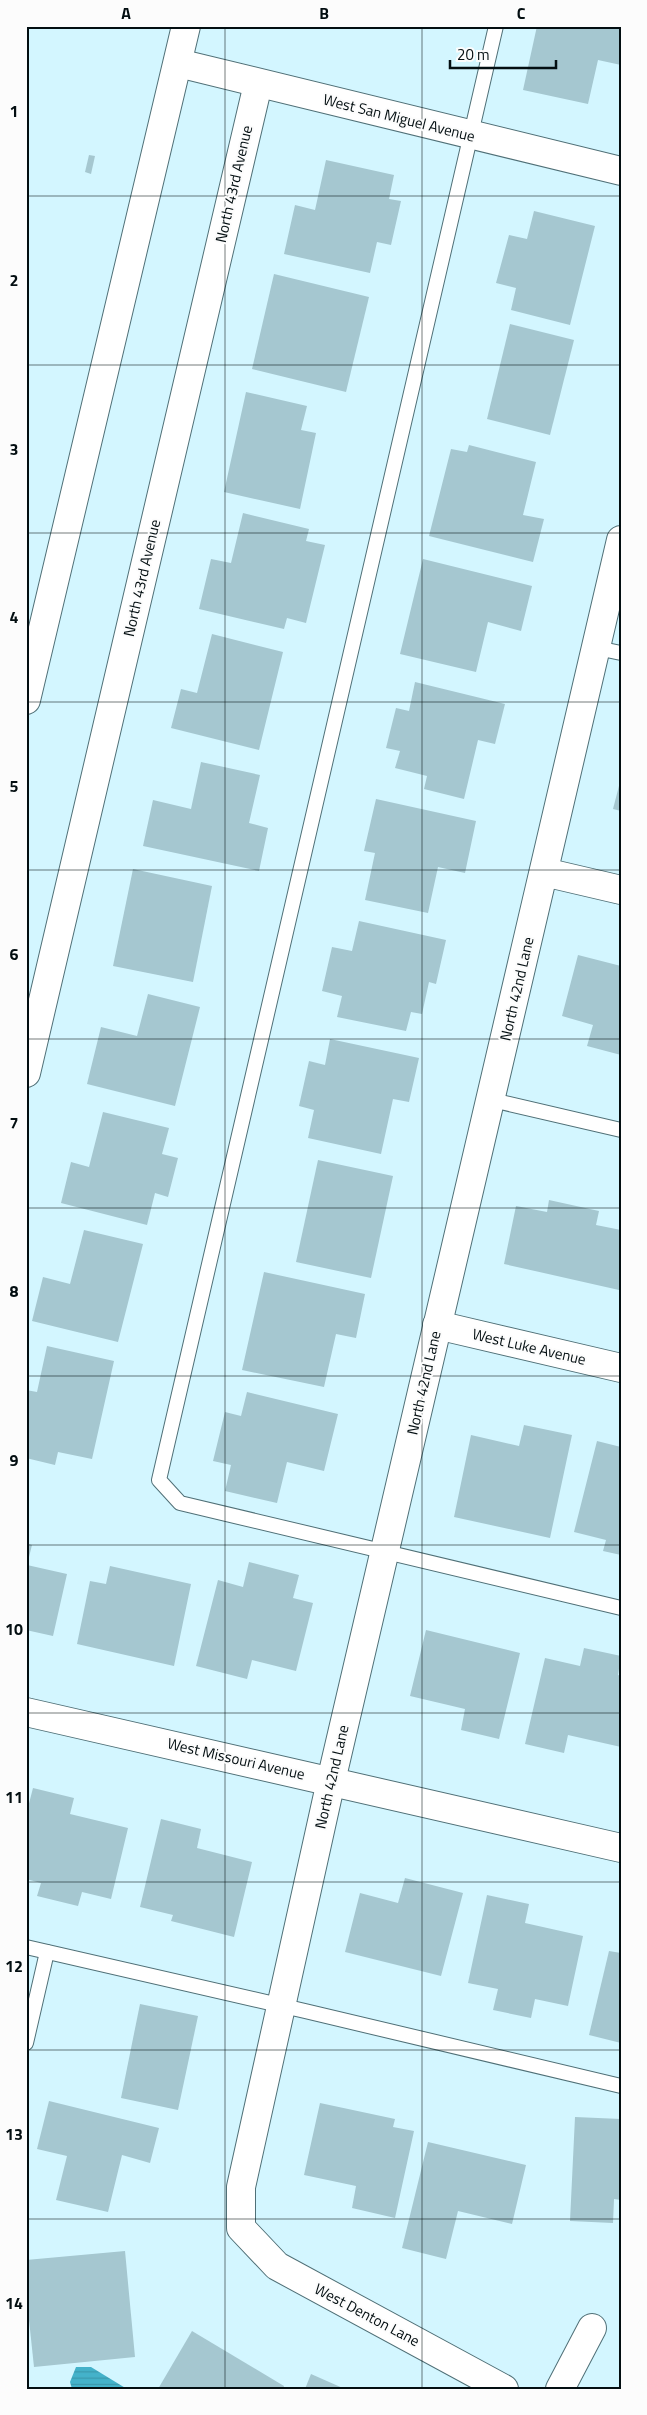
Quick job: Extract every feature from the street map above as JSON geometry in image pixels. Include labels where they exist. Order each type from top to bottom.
[{"type":"street","points":[[26,700],[186,26]]},
{"type":"street","name":"West San Miguel Avenue","points":[[178,64],[621,171]]},
{"type":"street","name":"North 43rd Avenue","points":[[26,1073],[258,84]]},
{"type":"street","name":"North 42nd Lane","points":[[241,2228],[241,2187],[280,2005],[384,1551],[492,1100],[544,872],[609,650],[621,540]]},
{"type":"street","points":[[544,872],[621,890]]},
{"type":"street","name":"West Luke Avenue","points":[[437,1325],[621,1368]]},
{"type":"street","name":"West Missouri Avenue","points":[[26,1712],[621,1848]]},
{"type":"street","name":"West Denton Lane","points":[[241,2228],[277,2266],[504,2389]]},
{"type":"street","points":[[560,2389],[592,2328]]},
{"type":"lane","points":[[496,26],[159,1480],[180,1504],[621,1608]]},
{"type":"lane","points":[[492,1100],[621,1130]]},
{"type":"lane","points":[[26,1947],[621,2086]]},
{"type":"lane","points":[[26,2043],[47,1952]]},
{"type":"water","points":[[76,2367],[91,2367],[127,2389],[72,2389],[70,2382]]},
{"type":"building","points":[[537,26],[621,26],[621,65],[598,60],[588,104],[523,90]]},
{"type":"building","points":[[89,155],[95,156],[91,174],[85,172]]},
{"type":"building","points":[[326,160],[394,175],[389,199],[401,201],[391,245],[377,242],[370,273],[284,254],[295,205],[315,210]]},
{"type":"building","points":[[534,211],[595,226],[570,325],[511,310],[516,288],[496,283],[509,235],[527,239]]},
{"type":"building","points":[[274,274],[369,297],[346,392],[252,369]]},
{"type":"building","points":[[510,324],[574,340],[550,435],[487,419]]},
{"type":"building","points":[[246,392],[307,406],[301,430],[316,433],[300,509],[224,492]]},
{"type":"building","points":[[469,445],[536,462],[523,515],[544,519],[533,562],[429,536],[451,449],[467,452]]},
{"type":"building","points":[[243,513],[309,529],[306,541],[325,545],[306,623],[287,618],[284,629],[199,609],[211,559],[231,563]]},
{"type":"building","points":[[423,559],[532,586],[521,631],[488,622],[476,672],[400,654]]},
{"type":"building","points":[[212,634],[283,652],[259,750],[171,728],[181,689],[197,693]]},
{"type":"building","points":[[415,682],[505,704],[495,744],[478,740],[464,799],[424,789],[427,776],[395,768],[400,751],[386,748],[396,708],[409,711]]},
{"type":"building","points":[[201,762],[260,775],[249,823],[268,828],[259,871],[143,846],[153,800],[191,809]]},
{"type":"building","points":[[621,782],[621,811],[613,809]]},
{"type":"building","points":[[376,799],[476,821],[465,873],[438,867],[428,913],[365,900],[375,853],[364,851]]},
{"type":"building","points":[[133,869],[212,886],[193,982],[113,966]]},
{"type":"building","points":[[359,921],[446,940],[436,984],[429,982],[422,1014],[411,1012],[406,1031],[337,1017],[342,996],[322,991],[332,947],[352,951]]},
{"type":"building","points":[[578,955],[621,966],[621,1055],[587,1046],[593,1025],[562,1016]]},
{"type":"building","points":[[148,994],[200,1007],[175,1106],[87,1084],[101,1027],[137,1036]]},
{"type":"building","points":[[330,1039],[419,1058],[409,1102],[393,1099],[381,1154],[308,1138],[314,1110],[299,1106],[309,1061],[325,1065]]},
{"type":"building","points":[[103,1112],[169,1128],[162,1154],[178,1158],[168,1197],[155,1193],[147,1225],[61,1203],[71,1162],[89,1167]]},
{"type":"building","points":[[318,1160],[393,1176],[371,1278],[296,1262]]},
{"type":"building","points":[[549,1200],[599,1211],[596,1225],[621,1230],[619,1290],[504,1264],[516,1206],[547,1212]]},
{"type":"building","points":[[84,1230],[143,1244],[118,1342],[32,1321],[43,1277],[70,1284]]},
{"type":"building","points":[[264,1272],[365,1294],[356,1338],[336,1334],[324,1387],[242,1370]]},
{"type":"building","points":[[47,1346],[114,1361],[92,1459],[58,1452],[55,1465],[26,1458],[26,1390],[37,1392]]},
{"type":"building","points":[[247,1392],[338,1414],[324,1471],[287,1462],[277,1503],[225,1491],[231,1465],[213,1461],[225,1412],[241,1416]]},
{"type":"building","points":[[524,1425],[572,1435],[550,1538],[454,1517],[471,1435],[519,1446]]},
{"type":"building","points":[[597,1441],[621,1447],[621,1555],[603,1551],[606,1540],[574,1532]]},
{"type":"building","points":[[26,1543],[32,1545],[27,1565],[67,1574],[53,1636],[26,1630]]},
{"type":"building","points":[[249,1562],[299,1575],[293,1598],[313,1603],[296,1671],[252,1660],[247,1679],[196,1666],[218,1580],[243,1587]]},
{"type":"building","points":[[110,1566],[191,1584],[174,1666],[77,1644],[90,1581],[106,1584]]},
{"type":"building","points":[[426,1630],[520,1653],[499,1739],[461,1730],[465,1709],[410,1696]]},
{"type":"building","points":[[584,1648],[621,1656],[618,1675],[621,1676],[621,1747],[568,1735],[564,1753],[525,1744],[545,1658],[580,1666]]},
{"type":"building","points":[[33,1788],[74,1798],[70,1814],[128,1828],[111,1899],[82,1892],[78,1906],[37,1896],[41,1883],[26,1879],[26,1815]]},
{"type":"building","points":[[161,1819],[201,1829],[197,1848],[252,1862],[234,1937],[171,1921],[173,1915],[140,1907]]},
{"type":"building","points":[[405,1878],[463,1893],[441,1976],[345,1952],[360,1893],[398,1903]]},
{"type":"building","points":[[487,1895],[529,1904],[525,1923],[583,1936],[568,2006],[535,1999],[531,2018],[493,2010],[498,1989],[468,1983]]},
{"type":"building","points":[[609,1951],[621,1953],[621,2043],[589,2035]]},
{"type":"building","points":[[140,2004],[198,2016],[178,2110],[121,2098]]},
{"type":"building","points":[[49,2101],[159,2128],[150,2163],[122,2155],[108,2212],[56,2200],[67,2156],[37,2149]]},
{"type":"building","points":[[320,2103],[395,2119],[393,2127],[414,2131],[395,2218],[352,2208],[356,2186],[304,2175]]},
{"type":"building","points":[[575,2117],[621,2119],[621,2200],[614,2199],[613,2223],[570,2221]]},
{"type":"building","points":[[428,2142],[526,2165],[512,2224],[458,2211],[446,2259],[402,2248]]},
{"type":"building","points":[[125,2251],[135,2357],[34,2367],[26,2292],[26,2260]]},
{"type":"building","points":[[192,2331],[284,2386],[283,2389],[158,2389]]},
{"type":"building","points":[[311,2374],[345,2389],[305,2389]]}]
